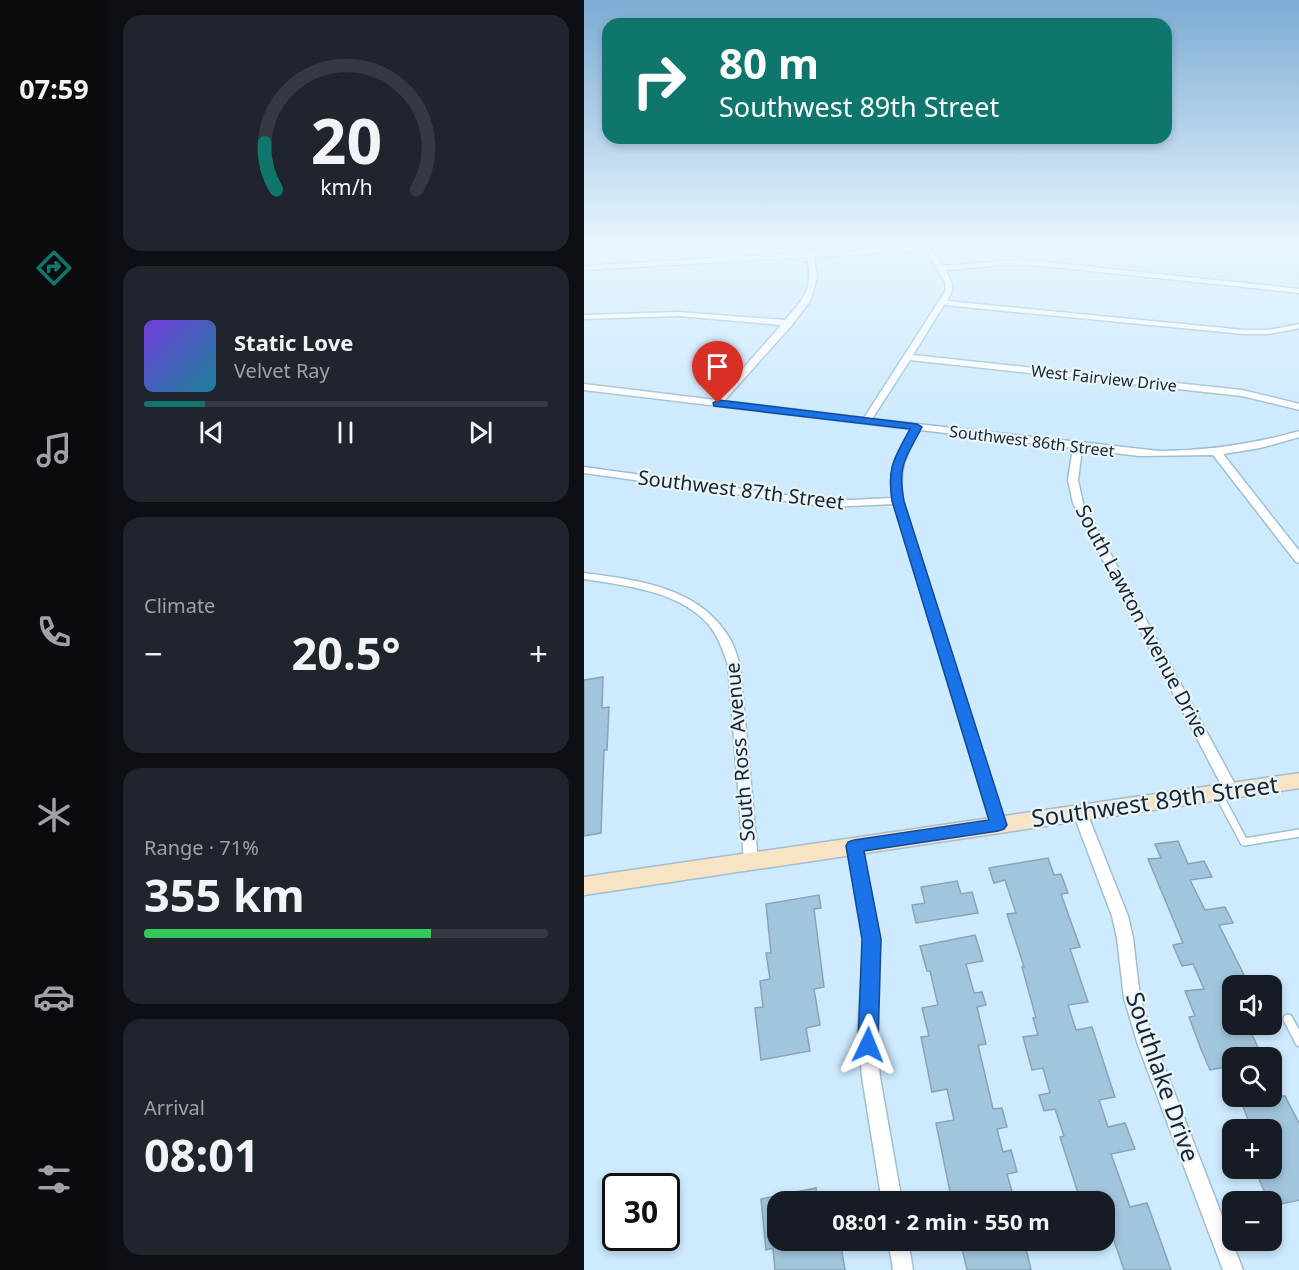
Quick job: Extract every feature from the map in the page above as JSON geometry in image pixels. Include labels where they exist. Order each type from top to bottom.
[{"type":"main road","name":"Southwest 89th Street","points":[[584,886],[1300,780]]},
{"type":"street","points":[[718,403],[805,302]]},
{"type":"street","points":[[866,421],[942,303],[1244,332],[1268,332],[1300,326]]},
{"type":"street","points":[[584,317],[672,314],[789,323]]},
{"type":"street","name":"West Fairview Drive","points":[[908,357],[1242,393],[1300,407]]},
{"type":"street","name":"Southwest 86th Street","points":[[584,387],[1078,447],[1161,454],[1216,452],[1271,443],[1300,434]]},
{"type":"street","points":[[917,427],[896,467],[895,482],[898,501],[998,825]]},
{"type":"street","name":"South Lawton Avenue Drive","points":[[1078,447],[1073,480],[1078,503],[1224,791]]},
{"type":"street","points":[[1216,452],[1300,560]]},
{"type":"street","name":"Southwest 87th Street","points":[[584,470],[829,504],[898,501]]},
{"type":"street","name":"South Ross Avenue","points":[[584,576],[654,588],[684,600],[706,615],[723,635],[734,665],[750,861]]},
{"type":"street","name":"Southlake Drive","points":[[1080,813],[1120,916],[1132,998],[1147,1045],[1233,1270]]},
{"type":"street","points":[[854,846],[872,939],[867,1030],[871,1077],[890,1191]]},
{"type":"street","points":[[900,1251],[903,1270]]},
{"type":"lane","points":[[1224,791],[1244,842],[1300,833]]},
{"type":"lane","points":[[1288,1019],[1300,1042]]},
{"type":"building","points":[[603,677],[602,708],[609,707],[607,750],[604,750],[601,833],[584,836],[584,680]]},
{"type":"building","points":[[1178,841],[1188,864],[1204,861],[1212,877],[1190,880],[1205,910],[1225,907],[1233,923],[1219,925],[1244,975],[1222,975],[1222,1035],[1252,1035],[1258,1047],[1222,1047],[1222,1068],[1210,1070],[1189,1017],[1195,1016],[1185,991],[1204,989],[1193,964],[1182,966],[1173,945],[1183,943],[1148,859],[1161,858],[1155,844]]},
{"type":"building","points":[[1048,858],[1054,875],[1061,874],[1068,893],[1061,894],[1080,947],[1070,949],[1088,1002],[1068,1005],[1076,1030],[1092,1027],[1115,1097],[1099,1100],[1108,1127],[1125,1123],[1135,1149],[1111,1154],[1130,1207],[1147,1203],[1171,1270],[1124,1270],[1115,1243],[1115,1191],[1077,1191],[1060,1137],[1064,1136],[1055,1109],[1044,1111],[1039,1095],[1050,1093],[1043,1068],[1032,1070],[1023,1037],[1038,1035],[1033,1018],[1036,1018],[1022,967],[1024,967],[1007,914],[1016,913],[1005,880],[994,883],[989,868]]},
{"type":"building","points":[[957,881],[961,894],[972,892],[978,913],[916,923],[912,905],[925,903],[921,887]]},
{"type":"building","points":[[819,895],[821,908],[814,909],[824,987],[814,989],[820,1025],[806,1028],[810,1051],[761,1060],[755,1008],[763,1007],[760,981],[770,979],[766,953],[771,953],[766,904]]},
{"type":"building","points":[[975,935],[983,961],[966,964],[974,993],[982,992],[986,1005],[977,1007],[986,1044],[978,1045],[993,1109],[1002,1108],[1007,1127],[997,1129],[1003,1152],[1011,1150],[1017,1172],[1007,1174],[1012,1191],[950,1191],[936,1123],[954,1120],[947,1089],[932,1092],[921,1037],[929,1036],[922,1008],[938,1005],[930,971],[927,971],[920,946]]},
{"type":"building","points":[[1282,1096],[1285,1096],[1300,1125],[1300,1200],[1282,1204],[1282,1191],[1264,1191],[1259,1179],[1282,1179],[1282,1119],[1248,1119],[1243,1107],[1282,1107]]},
{"type":"building","points":[[816,1188],[816,1191],[801,1191]]},
{"type":"building","points":[[767,1198],[766,1250],[761,1199]]},
{"type":"building","points":[[773,1251],[842,1251],[845,1270],[775,1270]]},
{"type":"building","points":[[963,1251],[1027,1251],[1031,1270],[967,1270]]},
{"type":"route","points":[[718,403],[917,427],[896,467],[894,475],[898,501],[998,825],[854,846],[872,939],[868,1045]]}]
